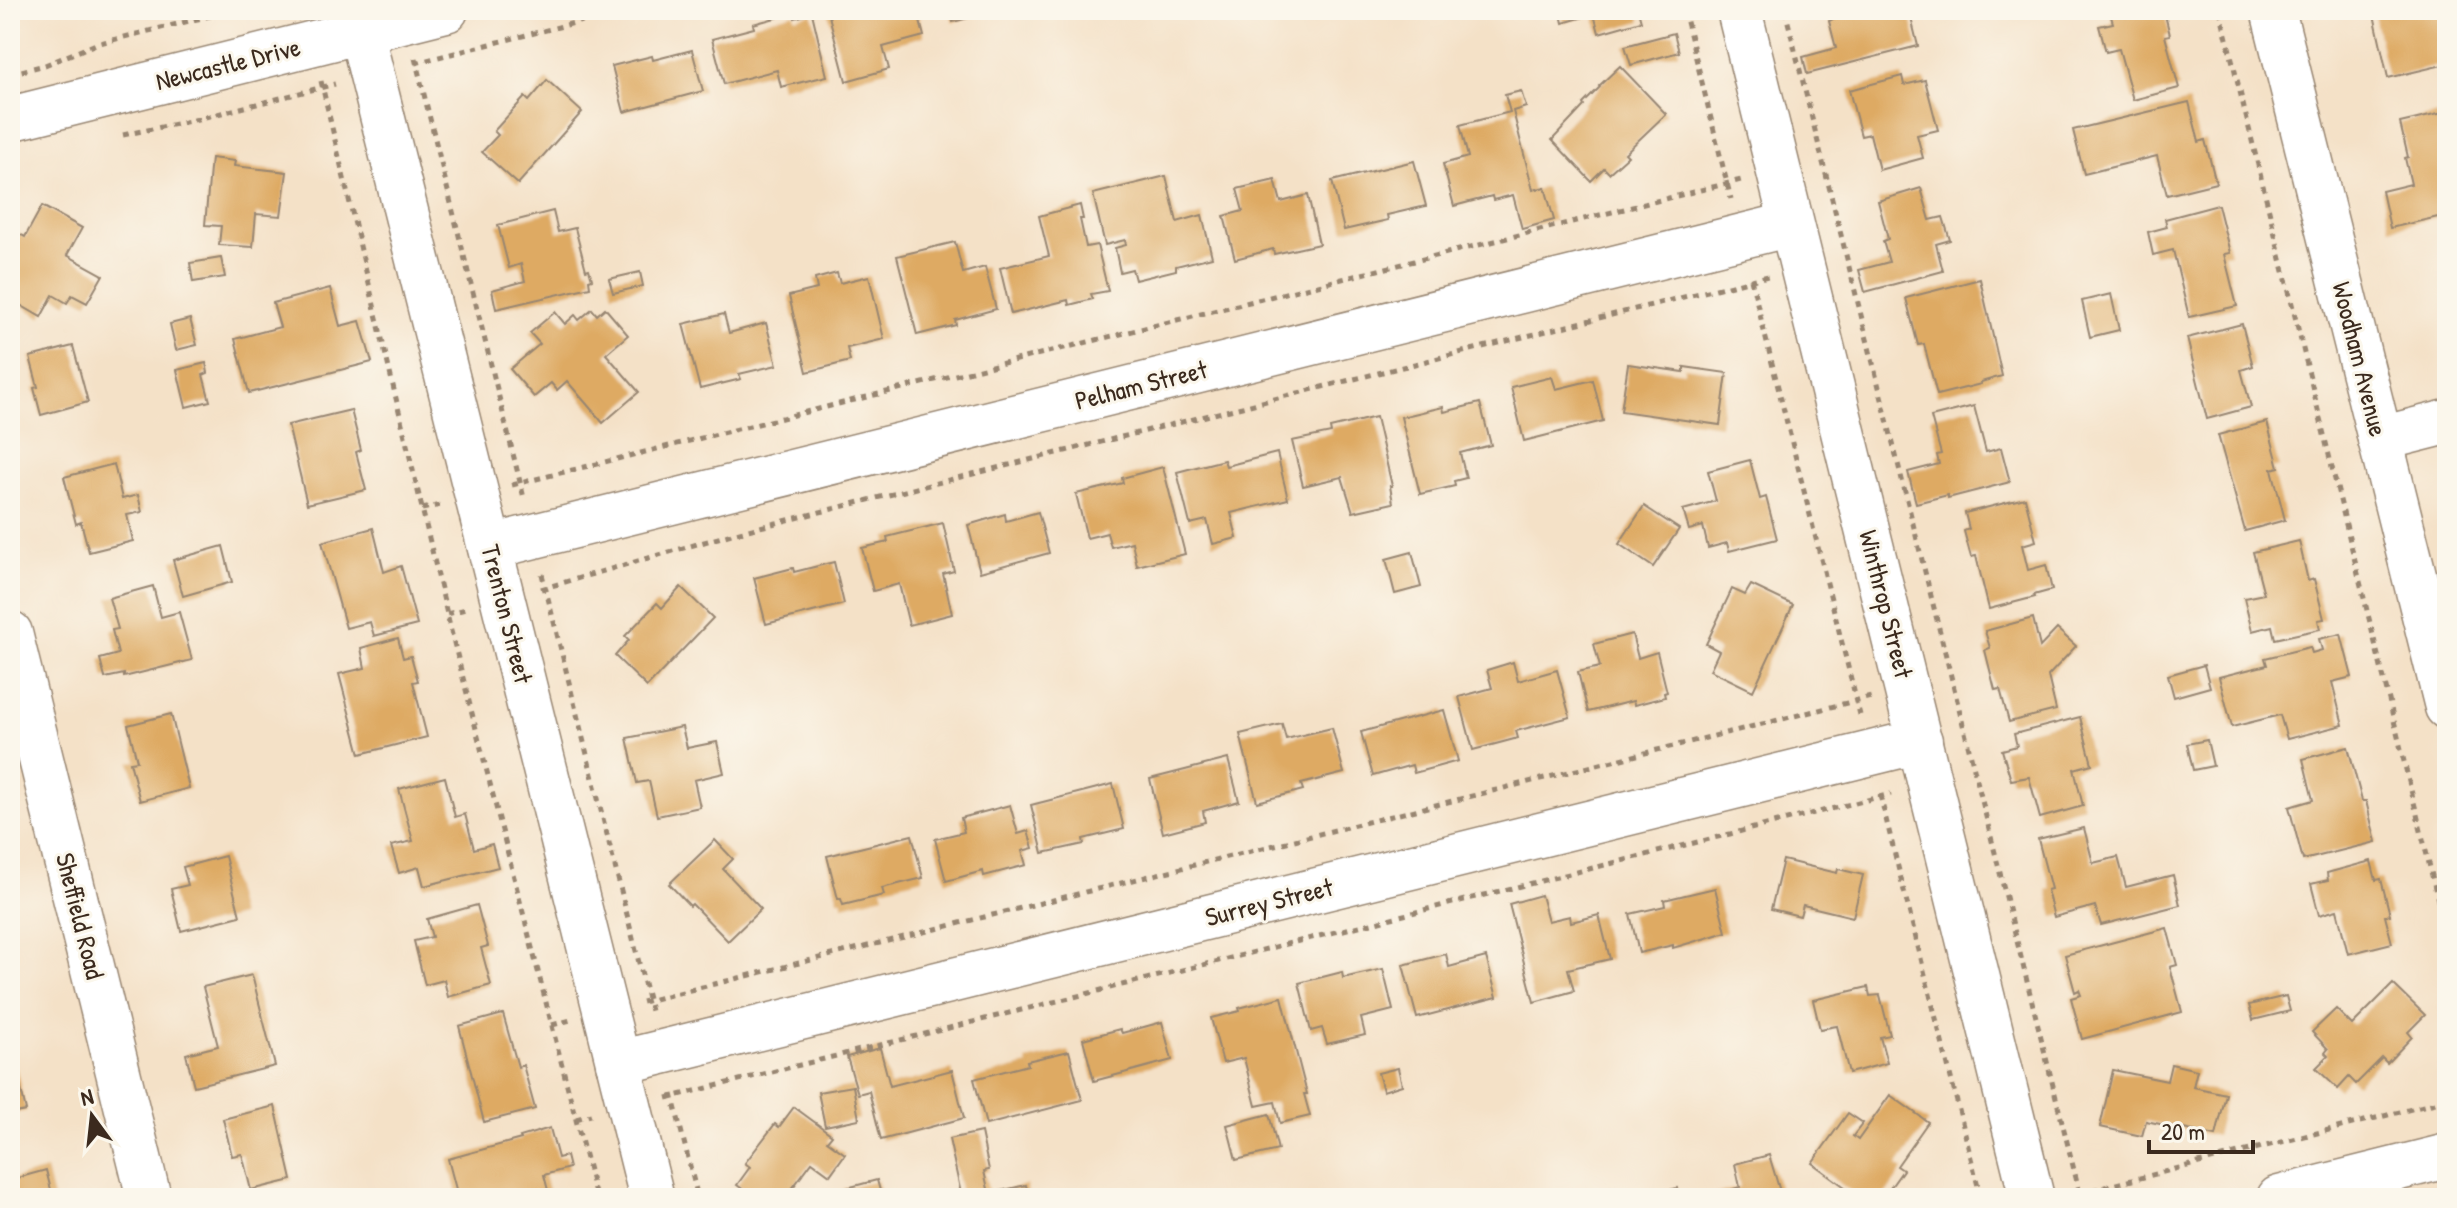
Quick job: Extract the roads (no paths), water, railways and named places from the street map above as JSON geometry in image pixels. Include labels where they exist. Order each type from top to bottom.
[{"type":"street","name":"Winthrop Street","points":[[1739,10],[2032,1198]]},
{"type":"street","name":"Woodham Avenue","points":[[2273,10],[2447,707]]},
{"type":"street","name":"Newcastle Drive","points":[[10,119],[426,15]]},
{"type":"street","name":"Trenton Street","points":[[361,31],[652,1198]]},
{"type":"street","name":"Pelham Street","points":[[490,547],[1791,224]]},
{"type":"street","points":[[2380,439],[2447,422]]},
{"type":"street","name":"Sheffield Road","points":[[10,633],[149,1198]]},
{"type":"street","name":"Surrey Street","points":[[618,1063],[1920,741]]},
{"type":"street","points":[[2279,1198],[2447,1156]]}]
